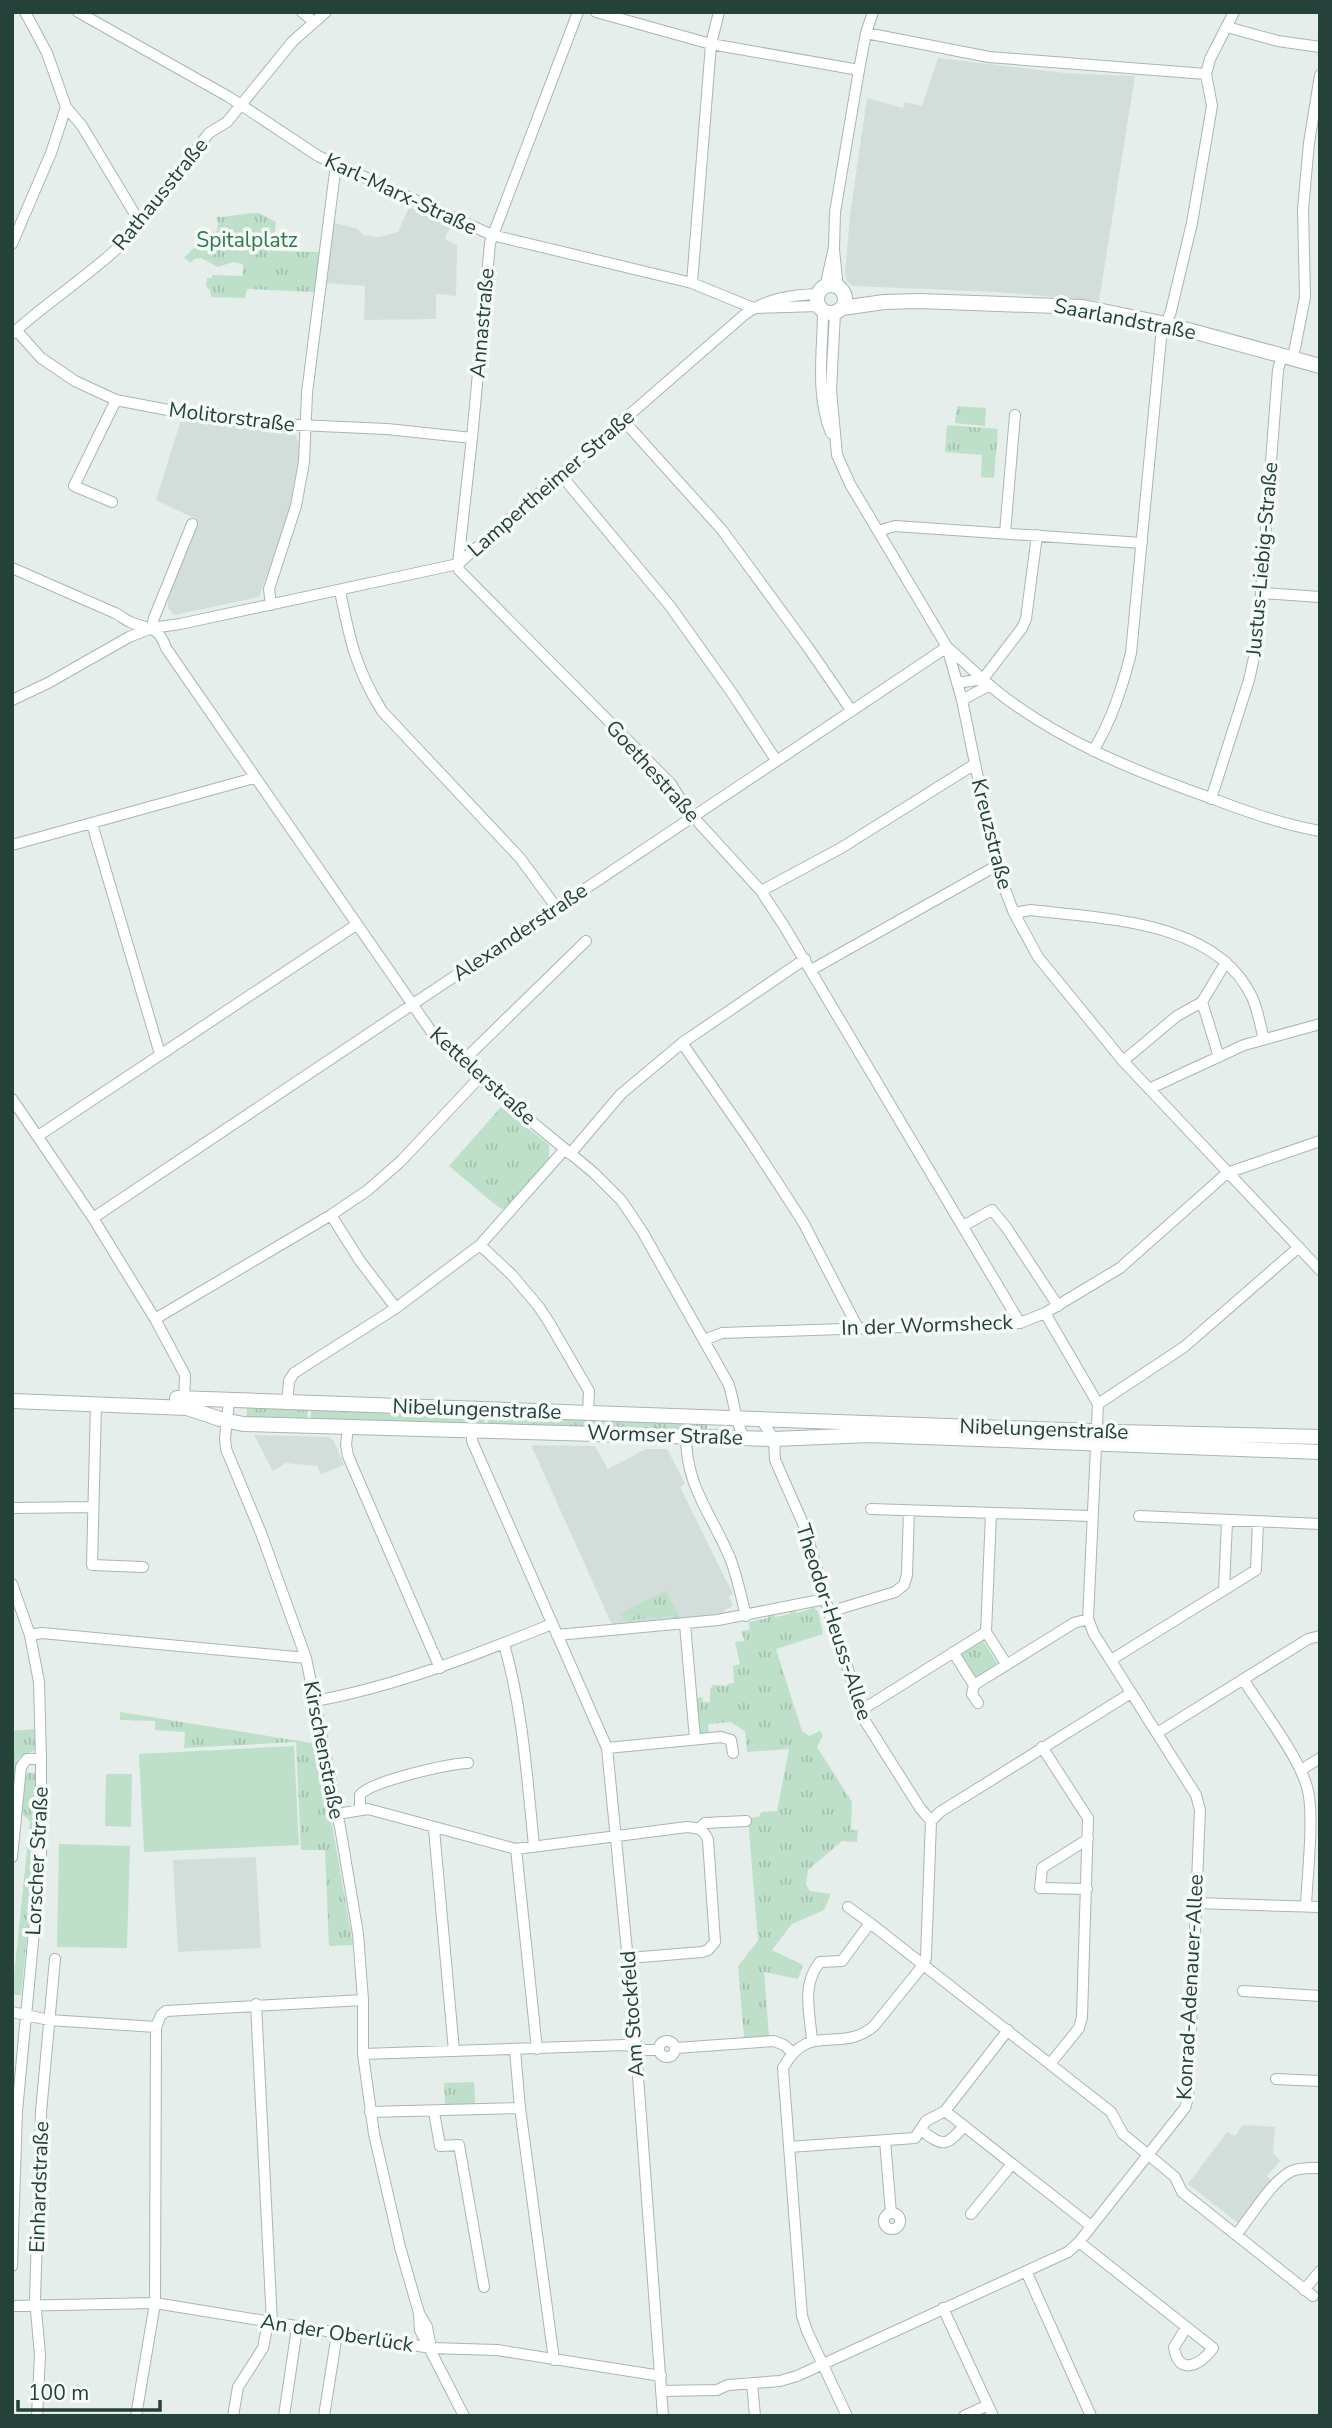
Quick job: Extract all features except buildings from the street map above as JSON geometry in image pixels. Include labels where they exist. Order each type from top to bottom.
[{"type":"street","points":[[25,12],[47,53],[66,107],[82,126],[136,216],[141,220]]},
{"type":"street","name":"Karl-Marx-Straße","points":[[78,12],[240,106],[318,156],[492,235],[692,283],[753,309]]},
{"type":"street","points":[[302,12],[314,22]]},
{"type":"street","name":"Rathausstraße","points":[[14,332],[121,245],[209,134],[227,122],[293,41],[326,12]]},
{"type":"street","name":"Annastraße","points":[[458,564],[492,235],[578,12]]},
{"type":"street","points":[[596,12],[711,44],[859,70]]},
{"type":"street","points":[[692,283],[711,44],[719,12]]},
{"type":"street","name":"Kreuzstraße","points":[[873,12],[866,33],[835,212],[831,300],[822,391],[825,419],[837,455],[850,484],[947,647],[962,700],[996,866],[1014,913],[1038,957],[1123,1061],[1320,1270]]},
{"type":"street","points":[[1093,751],[1107,729],[1131,653],[1161,338],[1192,223],[1212,106],[1206,74],[1210,59],[1234,12]]},
{"type":"street","points":[[1227,27],[1278,41],[1320,47]]},
{"type":"street","points":[[866,33],[989,57],[1206,74]]},
{"type":"street","name":"Justus-Liebig-Straße","points":[[1212,799],[1249,680],[1257,644],[1278,370],[1287,357],[1305,297],[1303,209],[1314,143],[1320,75]]},
{"type":"street","points":[[12,244],[51,153],[66,107]]},
{"type":"street","points":[[271,605],[269,589],[296,506],[303,462],[307,393],[336,164]]},
{"type":"street","points":[[753,309],[786,296],[831,300]]},
{"type":"street","name":"Saarlandstraße","points":[[831,300],[1067,305],[1166,324],[1320,366]]},
{"type":"street","name":"Lampertheimer Straße","points":[[12,700],[129,637],[152,628],[458,564],[753,309]]},
{"type":"street","name":"Molitorstraße","points":[[14,332],[41,358],[75,381],[116,400],[215,419],[289,426],[387,429],[472,438]]},
{"type":"street","points":[[112,502],[74,486],[116,400]]},
{"type":"street","points":[[1005,533],[1014,415]]},
{"type":"street","points":[[623,420],[722,530],[851,710]]},
{"type":"street","points":[[561,475],[670,606],[776,760]]},
{"type":"street","points":[[12,568],[115,612],[130,622],[152,628],[192,524]]},
{"type":"street","points":[[878,531],[895,526],[1142,543]]},
{"type":"street","points":[[962,700],[986,682],[1022,628],[1026,619],[1037,535]]},
{"type":"street","name":"Goethestraße","points":[[458,564],[459,570],[671,784],[693,816],[761,891],[811,970],[1020,1323]]},
{"type":"street","points":[[340,590],[353,653],[365,683],[382,711],[520,858],[556,907]]},
{"type":"street","points":[[1262,593],[1320,597]]},
{"type":"street","name":"Kettelerstraße","points":[[152,628],[163,638],[166,648],[254,778],[433,1034],[479,1078],[594,1173],[621,1200],[642,1231],[728,1383],[735,1404],[735,1418],[744,1437]]},
{"type":"street","points":[[947,647],[986,682],[1038,720],[1093,751],[1152,778],[1252,814],[1320,831]]},
{"type":"street","name":"Alexanderstraße","points":[[93,1218],[947,647]]},
{"type":"street","points":[[957,683],[986,682]]},
{"type":"street","points":[[761,891],[841,848],[975,764]]},
{"type":"street","points":[[12,845],[254,778]]},
{"type":"street","points":[[92,824],[160,1054]]},
{"type":"street","points":[[811,970],[996,866]]},
{"type":"street","points":[[1014,913],[1031,910],[1137,923],[1181,937],[1226,962],[1241,978],[1253,998],[1264,1039]]},
{"type":"street","points":[[38,1136],[356,925]]},
{"type":"street","points":[[462,1062],[586,941]]},
{"type":"street","points":[[288,1404],[289,1381],[294,1373],[396,1308],[480,1245],[621,1094],[682,1043],[804,960]]},
{"type":"street","points":[[1123,1061],[1177,1016],[1202,1002],[1226,962]]},
{"type":"street","points":[[1202,1002],[1219,1057]]},
{"type":"street","points":[[1149,1089],[1264,1039],[1320,1024]]},
{"type":"street","points":[[682,1043],[803,1222],[858,1328]]},
{"type":"street","points":[[155,1319],[331,1215],[368,1190],[401,1161],[479,1078]]},
{"type":"street","points":[[12,1099],[93,1218],[155,1319],[185,1375],[184,1403]]},
{"type":"street","points":[[1227,1173],[1320,1141]]},
{"type":"street","name":"In der Wormsheck","points":[[704,1340],[722,1333],[1020,1323],[1058,1306],[1120,1268],[1227,1173]]},
{"type":"street","points":[[963,1227],[992,1210],[1058,1306]]},
{"type":"street","points":[[331,1215],[360,1261],[396,1308]]},
{"type":"street","points":[[480,1245],[512,1275],[540,1307],[589,1391],[588,1413]]},
{"type":"street","points":[[1045,1313],[1098,1404],[1184,1347],[1298,1247]]},
{"type":"street","name":"Nibelungenstraße","points":[[12,1393],[184,1403],[229,1402],[788,1420],[1096,1438],[1320,1437]]},
{"type":"street","name":"Wormser Straße","points":[[12,1401],[184,1403],[227,1421],[243,1424],[774,1439],[870,1435],[1096,1438],[1320,1452]]},
{"type":"street","name":"Kirschenstraße","points":[[229,1402],[226,1449],[261,1532],[306,1658],[315,1701],[358,1934],[363,2000],[363,2054],[370,2112],[386,2191],[431,2348],[464,2416]]},
{"type":"street","points":[[96,1404],[92,1565],[143,1567]]},
{"type":"street","name":"Konrad-Adenauer-Allee","points":[[662,2391],[688,2389],[701,2392],[728,2385],[780,2381],[1068,2252],[1079,2242],[1185,2108],[1188,2098],[1200,1810],[1196,1795],[1094,1634],[1088,1619],[1098,1404]]},
{"type":"street","points":[[723,1437],[735,1418]]},
{"type":"street","points":[[760,1419],[774,1439],[788,1420]]},
{"type":"street","points":[[348,1427],[348,1456],[440,1668]]},
{"type":"street","name":"Am Stockfeld","points":[[472,1430],[472,1441],[607,1748],[629,1958],[663,2416]]},
{"type":"street","points":[[686,1436],[687,1465],[697,1494],[732,1563],[746,1616]]},
{"type":"street","name":"Theodor-Heuss-Allee","points":[[774,1439],[775,1461],[805,1528],[860,1711],[920,1808],[931,1821]]},
{"type":"street","points":[[12,1508],[93,1507]]},
{"type":"street","points":[[871,1508],[1091,1516]]},
{"type":"street","points":[[829,1612],[895,1592],[904,1585],[907,1575],[909,1510]]},
{"type":"street","points":[[991,1514],[986,1632],[1007,1665]]},
{"type":"street","points":[[1139,1516],[1320,1524]]},
{"type":"street","points":[[1224,1590],[1227,1521]]},
{"type":"street","points":[[1111,1660],[1256,1570],[1258,1522]]},
{"type":"street","name":"Lorscher Straße","points":[[12,1584],[30,1635],[39,1682],[41,1759],[41,1857],[17,2111],[12,2266]]},
{"type":"street","points":[[557,1635],[685,1625],[746,1616],[825,1599]]},
{"type":"street","points":[[974,1685],[1074,1623],[1088,1619]]},
{"type":"street","points":[[315,1701],[440,1668],[552,1624]]},
{"type":"street","points":[[685,1625],[695,1739]]},
{"type":"street","points":[[860,1711],[986,1632]]},
{"type":"street","points":[[30,1635],[41,1633],[306,1658]]},
{"type":"street","points":[[1157,1733],[1308,1639],[1320,1636]]},
{"type":"street","points":[[504,1644],[519,1707],[534,1846]]},
{"type":"street","points":[[953,1652],[974,1685],[972,1694],[978,1703]]},
{"type":"street","points":[[1243,1679],[1300,1770],[1307,1788],[1314,1814],[1306,1906]]},
{"type":"street","points":[[847,2416],[802,2316],[783,2068],[792,2052],[812,2041],[848,2039],[867,2032],[923,1964],[926,1957],[931,1821],[940,1812],[1131,1693]]},
{"type":"street","points":[[607,1748],[727,1738],[732,1742],[733,1753]]},
{"type":"street","points":[[1042,1747],[1088,1818],[1082,2017],[1079,2028],[1050,2064]]},
{"type":"street","points":[[1300,1770],[1320,1758]]},
{"type":"street","points":[[12,1857],[16,1783],[21,1767],[27,1759],[41,1759]]},
{"type":"street","points":[[360,1809],[360,1795],[372,1786],[453,1764],[468,1763]]},
{"type":"street","points":[[337,1814],[368,1809],[516,1849],[687,1826],[700,1828],[706,1833],[708,1840],[715,1942],[702,1952],[629,1958]]},
{"type":"street","points":[[700,1828],[705,1823],[746,1821]]},
{"type":"street","points":[[434,1829],[454,2051]]},
{"type":"street","points":[[1087,1889],[1040,1888],[1042,1868],[1088,1839]]},
{"type":"street","points":[[516,1849],[537,2049]]},
{"type":"street","points":[[1196,1903],[1320,1907]]},
{"type":"street","points":[[848,1907],[1111,2112],[1123,2134],[1175,2177],[1182,2192],[1309,2293],[1320,2271]]},
{"type":"street","points":[[812,2041],[808,1984],[812,1972],[820,1962],[842,1961],[870,1923]]},
{"type":"street","name":"Einhardstraße","points":[[37,2416],[40,2355],[36,2307],[41,2112],[55,1959]]},
{"type":"street","points":[[1243,1992],[1320,1996]]},
{"type":"street","points":[[136,2416],[155,2304],[156,2027],[161,2014],[166,2011],[257,2004],[363,2000]]},
{"type":"street","points":[[233,2416],[238,2386],[263,2348],[270,2323],[257,2004]]},
{"type":"street","points":[[12,2012],[49,2020],[156,2027]]},
{"type":"street","points":[[789,2147],[915,2137],[926,2121],[946,2111],[1008,2030]]},
{"type":"street","points":[[363,2054],[625,2045],[659,2050],[660,2045],[669,2040],[676,2048],[774,2041],[792,2052]]},
{"type":"street","points":[[515,2050],[520,2108],[554,2360]]},
{"type":"street","points":[[1276,2079],[1320,2081]]},
{"type":"street","points":[[370,2112],[520,2108]]},
{"type":"street","points":[[946,2111],[1091,2226]]},
{"type":"street","points":[[434,2112],[440,2146],[459,2146],[484,2287]]},
{"type":"street","points":[[921,2130],[943,2144],[951,2141],[964,2126]]},
{"type":"street","points":[[885,2140],[891,2213]]},
{"type":"street","points":[[971,2214],[1012,2164]]},
{"type":"street","points":[[1236,2235],[1280,2179],[1302,2167],[1320,2168]]},
{"type":"street","points":[[1079,2242],[1186,2328]]},
{"type":"street","points":[[1026,2271],[1091,2416]]},
{"type":"street","name":"An der Oberlück","points":[[12,2306],[155,2304],[431,2348],[497,2350],[661,2376]]},
{"type":"street","points":[[943,2308],[990,2410],[964,2416]]},
{"type":"street","points":[[284,2416],[297,2328]]},
{"type":"street","points":[[324,2416],[337,2334]]},
{"type":"street","points":[[752,2383],[755,2416]]},
{"type":"shaded area","points":[[938,58],[1066,73],[1135,76],[1099,301],[996,292],[853,286],[847,281],[845,275],[850,215],[867,98],[903,108],[905,102],[922,106]]},
{"type":"shaded area","points":[[409,207],[452,225],[446,240],[457,245],[456,296],[436,294],[436,319],[364,320],[365,286],[324,283],[331,222],[358,229],[363,235],[379,237],[398,232]]},
{"type":"shaded area","points":[[181,420],[294,433],[300,445],[292,505],[259,597],[174,615],[168,608],[168,599],[196,519],[156,500]]},
{"type":"shaded area","points":[[254,1435],[329,1437],[334,1441],[344,1465],[321,1474],[317,1466],[286,1463],[273,1471]]},
{"type":"shaded area","points":[[531,1445],[595,1446],[608,1469],[646,1449],[667,1449],[685,1484],[680,1487],[733,1594],[729,1597],[733,1606],[724,1610],[725,1615],[613,1627]]},
{"type":"shaded area","points":[[256,1857],[261,1948],[178,1952],[173,1860]]},
{"type":"shaded area","points":[[1243,2125],[1275,2127],[1273,2153],[1280,2161],[1267,2176],[1272,2181],[1238,2223],[1188,2184],[1227,2132],[1235,2136]]},
{"type":"green space","name":"Spitalplatz","points":[[259,213],[276,222],[273,251],[320,252],[315,292],[247,289],[245,298],[211,297],[206,286],[207,278],[212,278],[212,275],[243,276],[243,264],[233,262],[218,267],[201,258],[194,259],[191,263],[184,258],[206,236],[217,231],[216,217]]},
{"type":"green space","points":[[957,406],[986,408],[985,426],[955,423]]},
{"type":"green space","points":[[947,425],[998,429],[994,478],[981,477],[982,455],[945,452]]},
{"type":"green space","points":[[501,1107],[549,1145],[549,1158],[508,1211],[498,1207],[449,1166]]},
{"type":"green space","points":[[308,1406],[307,1423],[246,1421],[247,1407]]},
{"type":"green space","points":[[311,1406],[485,1412],[484,1428],[311,1423]]},
{"type":"green space","points":[[488,1412],[605,1416],[604,1432],[488,1428]]},
{"type":"green space","points":[[612,1416],[707,1420],[707,1430],[674,1428],[652,1433],[612,1432]]},
{"type":"green space","points":[[666,1591],[682,1622],[674,1622],[671,1616],[661,1617],[663,1623],[660,1624],[657,1617],[632,1620],[635,1626],[631,1626],[619,1614]]},
{"type":"green space","points":[[811,1606],[818,1611],[823,1634],[776,1649],[802,1731],[809,1736],[820,1731],[823,1735],[817,1747],[852,1802],[851,1830],[858,1830],[857,1842],[842,1841],[808,1870],[806,1885],[810,1891],[831,1894],[824,1910],[792,1924],[772,1950],[803,1965],[798,1979],[764,1972],[769,2036],[744,2038],[738,1966],[758,1941],[748,1818],[758,1817],[762,1812],[777,1811],[789,1749],[747,1752],[745,1731],[730,1722],[708,1724],[709,1733],[699,1733],[696,1698],[702,1697],[703,1702],[710,1702],[710,1689],[713,1685],[727,1686],[734,1683],[733,1666],[740,1664],[735,1642],[745,1641],[741,1631],[750,1630],[749,1622],[768,1618],[768,1614],[774,1613],[775,1617],[790,1614],[790,1610],[795,1609],[796,1613],[811,1609]]},
{"type":"green space","points":[[983,1641],[998,1664],[975,1680],[959,1655]]},
{"type":"green space","points":[[120,1712],[318,1744],[353,1945],[329,1946],[325,1850],[301,1850],[296,1742],[184,1748],[185,1732],[155,1730],[155,1721],[120,1720]]},
{"type":"green space","points":[[35,1729],[35,1750],[19,1758],[14,1773],[12,1731]]},
{"type":"green space","points":[[294,1746],[299,1845],[144,1852],[139,1754]]},
{"type":"green space","points":[[26,1773],[35,1773],[34,1869],[21,1995],[12,1995],[30,1821],[22,1814]]},
{"type":"green space","points":[[106,1774],[132,1774],[131,1827],[105,1826]]},
{"type":"green space","points":[[59,1844],[130,1846],[127,1948],[57,1947]]},
{"type":"green space","points":[[474,2082],[475,2104],[445,2105],[444,2083]]}]
